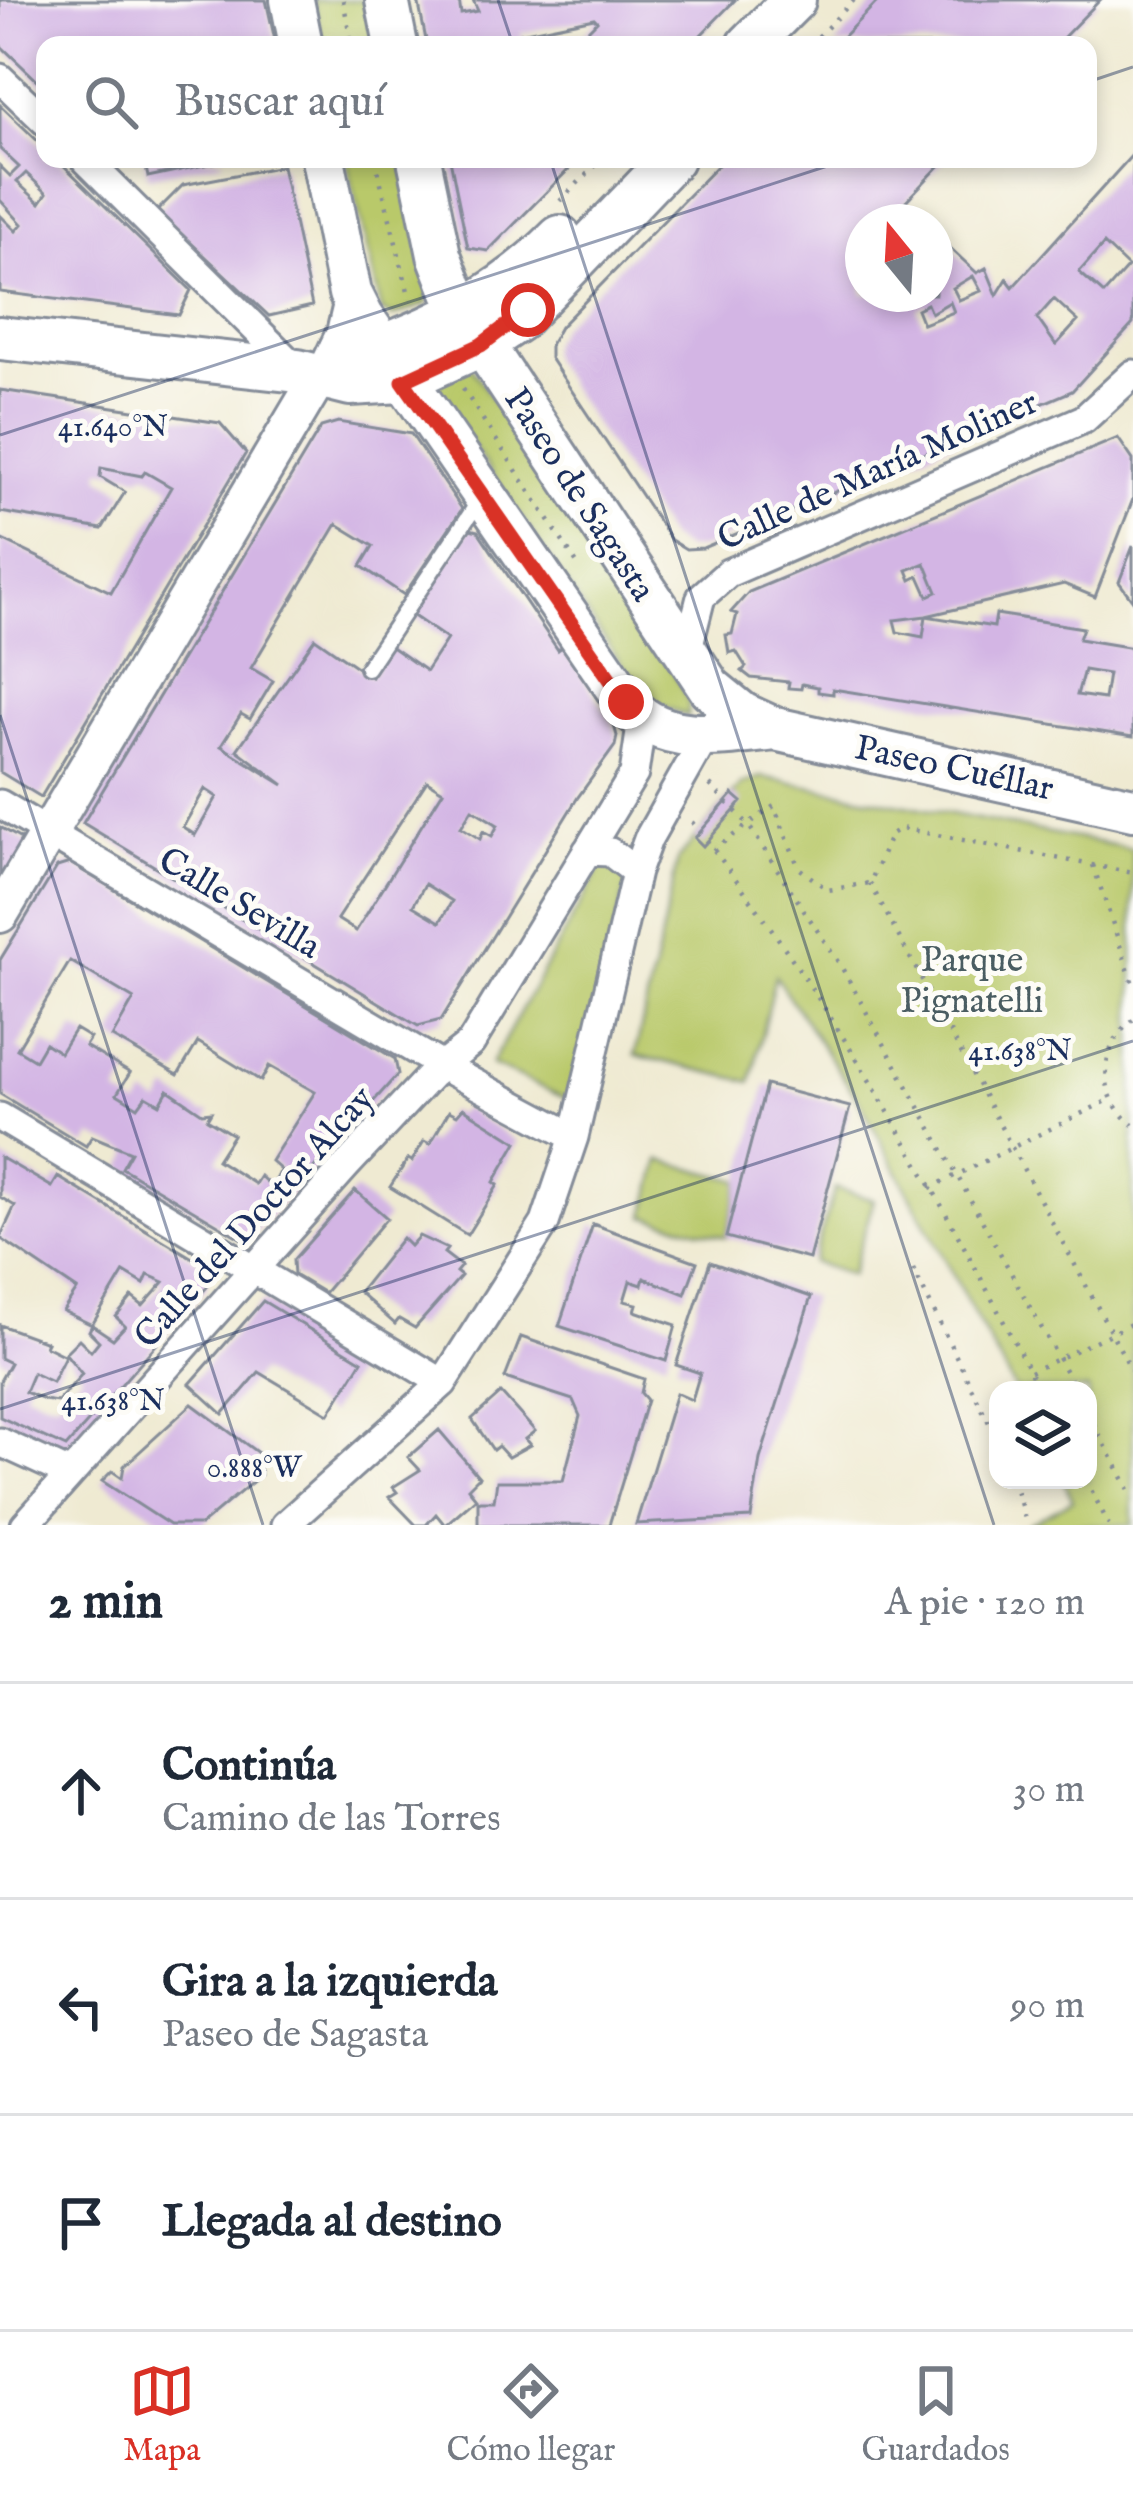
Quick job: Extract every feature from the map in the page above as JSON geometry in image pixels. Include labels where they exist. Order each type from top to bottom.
[{"type":"main road","points":[[292,0],[299,36]]},
{"type":"main road","points":[[387,0],[394,36]]},
{"type":"main road","points":[[758,36],[794,0]]},
{"type":"main road","points":[[791,36],[826,0]]},
{"type":"main road","name":"Paseo de Sagasta","points":[[325,168],[350,292],[392,364],[642,719]]},
{"type":"main road","name":"Paseo de Sagasta","points":[[421,168],[439,255],[471,328],[698,672]]},
{"type":"main road","points":[[471,328],[628,168]]},
{"type":"main road","points":[[0,338],[314,371],[363,385],[392,364],[471,328],[518,320],[663,168]]},
{"type":"main road","name":"Paseo Cuéllar","points":[[698,672],[775,729],[1133,809]]},
{"type":"main road","points":[[642,719],[706,756]]},
{"type":"main road","name":"Paseo Cuéllar","points":[[706,756],[775,729]]},
{"type":"street","points":[[0,78],[36,112]]},
{"type":"street","points":[[95,168],[314,371]]},
{"type":"street","points":[[0,914],[314,371],[350,292]]},
{"type":"street","name":"Calle de María Moliner","points":[[706,756],[698,672],[701,597],[728,573],[1084,419],[1133,374]]},
{"type":"street","name":"Calle del Doctor Alcay","points":[[25,1525],[442,1066],[471,1043],[639,764],[642,719]]},
{"type":"street","points":[[285,1525],[443,1382],[545,1223],[574,1137],[636,872],[648,839],[706,756]]},
{"type":"street","name":"Calle Sevilla","points":[[0,803],[442,1066],[574,1137]]},
{"type":"street","points":[[587,851],[610,852],[636,872]]},
{"type":"street","points":[[0,1117],[443,1382]]},
{"type":"street","points":[[0,1442],[70,1474]]},
{"type":"lane","points":[[367,668],[484,494]]},
{"type":"path","points":[[343,0],[350,36]]},
{"type":"path","points":[[819,36],[854,0]]},
{"type":"path","points":[[377,168],[413,306]]},
{"type":"path","name":"Paseo de Sagasta","points":[[460,384],[589,582]]},
{"type":"path","points":[[478,412],[493,403]]},
{"type":"path","points":[[706,756],[727,800],[842,968],[1071,1381]]},
{"type":"path","points":[[713,850],[773,806],[799,868],[812,883],[838,891],[870,883]]},
{"type":"path","points":[[692,822],[808,983],[930,1188],[1034,1381]]},
{"type":"path","points":[[870,883],[891,834],[901,828],[1133,873]]},
{"type":"path","points":[[1093,865],[1133,984]]},
{"type":"path","points":[[870,883],[1133,1373]]},
{"type":"path","points":[[1133,1020],[1114,1040],[1106,1059],[1111,1100],[1133,1125]]},
{"type":"path","points":[[930,1188],[1111,1100]]},
{"type":"path","points":[[913,1269],[989,1423]]},
{"type":"path","points":[[1030,1372],[1133,1323]]},
{"type":"path","points":[[1097,1430],[1133,1497]]},
{"type":"path","points":[[1016,1489],[1027,1525]]},
{"type":"path","points":[[1091,1489],[1108,1523],[1099,1525]]},
{"type":"green space","points":[[313,0],[371,0],[378,36],[321,36]]},
{"type":"green space","points":[[348,168],[405,168],[431,290],[426,304],[393,316],[382,312]]},
{"type":"green space","points":[[461,352],[676,676],[689,703],[688,716],[645,699],[421,370]]},
{"type":"green space","name":"Parque Pignatelli","points":[[761,777],[1133,849],[1133,1525],[1027,1525],[1073,1500],[1068,1489],[1097,1489],[1097,1381],[1010,1381],[861,1104],[775,976],[751,1082],[635,1055],[678,859],[742,784]]},
{"type":"green space","points":[[606,858],[629,876],[571,1101],[491,1064]]},
{"type":"green space","points":[[660,1160],[741,1181],[726,1237],[645,1216]]},
{"type":"green space","points":[[835,1188],[874,1200],[851,1275],[812,1262]]},
{"type":"building","points":[[0,0],[266,0],[274,36],[36,36],[36,79],[0,45]]},
{"type":"building","points":[[418,0],[459,0],[461,14],[478,11],[473,0],[735,0],[700,36],[582,36],[597,21],[594,18],[522,36],[425,36]]},
{"type":"building","points":[[879,0],[1100,0],[1065,36],[844,36]]},
{"type":"building","points":[[0,105],[36,139],[36,168],[66,168],[191,290],[179,315],[0,292],[0,215],[16,231],[22,224],[0,200],[0,166],[10,176],[19,167],[0,149]],"holes":[[[26,173],[47,193],[40,203],[17,182]]]},
{"type":"building","points":[[1133,154],[1133,324],[1072,391],[703,548],[686,549],[671,540],[550,358],[550,345],[560,327],[715,168],[937,168],[903,204],[845,204],[845,312],[918,312],[923,324],[954,312],[953,310],[953,288],[953,251],[977,273],[986,268],[997,295],[1007,279],[1013,287]],"holes":[[[1104,244],[1128,267],[1104,294],[1079,272]],[[973,276],[981,291],[959,300],[953,288]],[[1054,299],[1078,321],[1056,345],[1037,318]]]},
{"type":"building","points":[[146,168],[190,168],[148,177]]},
{"type":"building","points":[[282,168],[312,306],[269,316],[157,211],[183,185]]},
{"type":"building","points":[[452,168],[570,168],[488,251],[468,248]]},
{"type":"building","points":[[0,390],[220,423],[246,453],[41,797],[0,772],[0,539],[111,592],[171,487],[145,472],[142,476],[101,468],[100,477],[125,492],[102,529],[0,512]]},
{"type":"building","points":[[338,422],[411,434],[462,509],[404,595],[361,566],[373,546],[337,524],[251,668],[273,681],[250,719],[241,714],[221,746],[284,785],[237,750],[315,638],[371,677],[390,646],[426,671],[447,639],[412,615],[470,529],[478,531],[558,650],[562,647],[613,722],[617,736],[441,1020],[418,1026],[83,823],[321,427]],"holes":[[[427,781],[443,791],[356,931],[337,919]],[[205,789],[217,797],[195,835],[183,827]],[[472,809],[498,825],[492,836],[483,831],[480,839],[461,827]],[[425,884],[452,901],[440,922],[413,906]]]},
{"type":"building","points":[[1118,438],[1133,460],[1133,499],[1095,597],[1064,584],[926,616],[994,627],[996,614],[1083,628],[1079,639],[1133,648],[1133,737],[833,689],[833,694],[818,692],[818,687],[802,684],[801,689],[788,688],[789,682],[751,678],[742,671],[746,667],[736,651],[729,653],[726,635],[732,634],[737,614],[731,612],[749,592]],"holes":[[[925,563],[937,592],[928,596],[919,576],[911,580],[907,570]],[[926,616],[923,637],[897,632],[894,620]],[[1084,670],[1108,674],[1104,699],[1077,695]]]},
{"type":"building","points":[[1133,546],[1133,601],[1119,582]]},
{"type":"building","points":[[733,794],[742,802],[703,846],[695,838]]},
{"type":"building","points":[[0,827],[33,846],[0,902]]},
{"type":"building","points":[[70,863],[395,1059],[398,1074],[247,1242],[122,1168],[131,1152],[92,1136],[86,1146],[0,1094],[0,960],[57,867]],"holes":[[[70,961],[134,999],[112,1037],[178,1075],[198,1042],[261,1081],[269,1066],[315,1092],[271,1161],[281,1170],[272,1187],[260,1176],[255,1184],[217,1160],[233,1135],[207,1119],[211,1112],[202,1113],[168,1090],[160,1104],[146,1096],[138,1107],[117,1094],[130,1073],[85,1046],[90,1038],[75,1029],[60,1053],[45,1043],[35,1060],[17,1049]]]},
{"type":"building","points":[[766,1085],[850,1107],[809,1259],[726,1237]]},
{"type":"building","points":[[463,1108],[517,1142],[494,1182],[498,1185],[467,1235],[390,1187],[424,1141],[430,1144],[449,1111],[457,1115]]},
{"type":"building","points":[[0,1157],[52,1187],[58,1177],[206,1266],[207,1287],[66,1447],[0,1417],[0,1381],[10,1363],[0,1358],[0,1325],[47,1342],[45,1346],[65,1356],[52,1382],[33,1373],[25,1392],[44,1400],[57,1402],[82,1374],[65,1353],[79,1339],[91,1351],[99,1341],[89,1331],[92,1325],[63,1311],[77,1290],[0,1238],[15,1206],[0,1197]],"holes":[[[124,1272],[144,1284],[148,1275],[164,1282],[143,1306],[132,1297],[116,1317],[125,1326],[113,1339],[92,1325]]]},
{"type":"building","points":[[355,1190],[387,1218],[324,1293],[294,1275],[293,1260]]},
{"type":"building","points":[[593,1224],[697,1262],[685,1294],[644,1278],[642,1285],[630,1281],[624,1301],[637,1304],[635,1311],[676,1325],[666,1361],[559,1326]]},
{"type":"building","points":[[419,1236],[447,1249],[444,1253],[461,1266],[456,1272],[461,1276],[415,1328],[399,1319],[395,1324],[359,1292],[402,1238],[410,1246]]},
{"type":"building","points":[[710,1262],[811,1297],[760,1459],[751,1518],[636,1524],[676,1393],[692,1400],[700,1373],[676,1365]]},
{"type":"building","points":[[263,1301],[362,1361],[329,1414],[259,1372],[223,1414],[190,1384]]},
{"type":"building","points":[[521,1337],[644,1379],[641,1393],[647,1400],[609,1525],[478,1525],[478,1501],[494,1501],[497,1481],[563,1481],[580,1416],[573,1400],[505,1378]]},
{"type":"building","points":[[501,1393],[535,1431],[525,1439],[530,1445],[508,1457],[498,1446],[493,1450],[472,1419]]},
{"type":"building","points":[[192,1404],[258,1453],[261,1475],[201,1525],[170,1525],[102,1481],[112,1471],[122,1478],[124,1466]]},
{"type":"building","points":[[439,1430],[479,1477],[468,1488],[476,1498],[445,1525],[436,1514],[426,1525],[416,1525],[389,1497],[397,1492],[393,1487],[420,1470],[408,1457]]},
{"type":"route","points":[[528,310],[481,345],[403,381],[626,702]]}]
